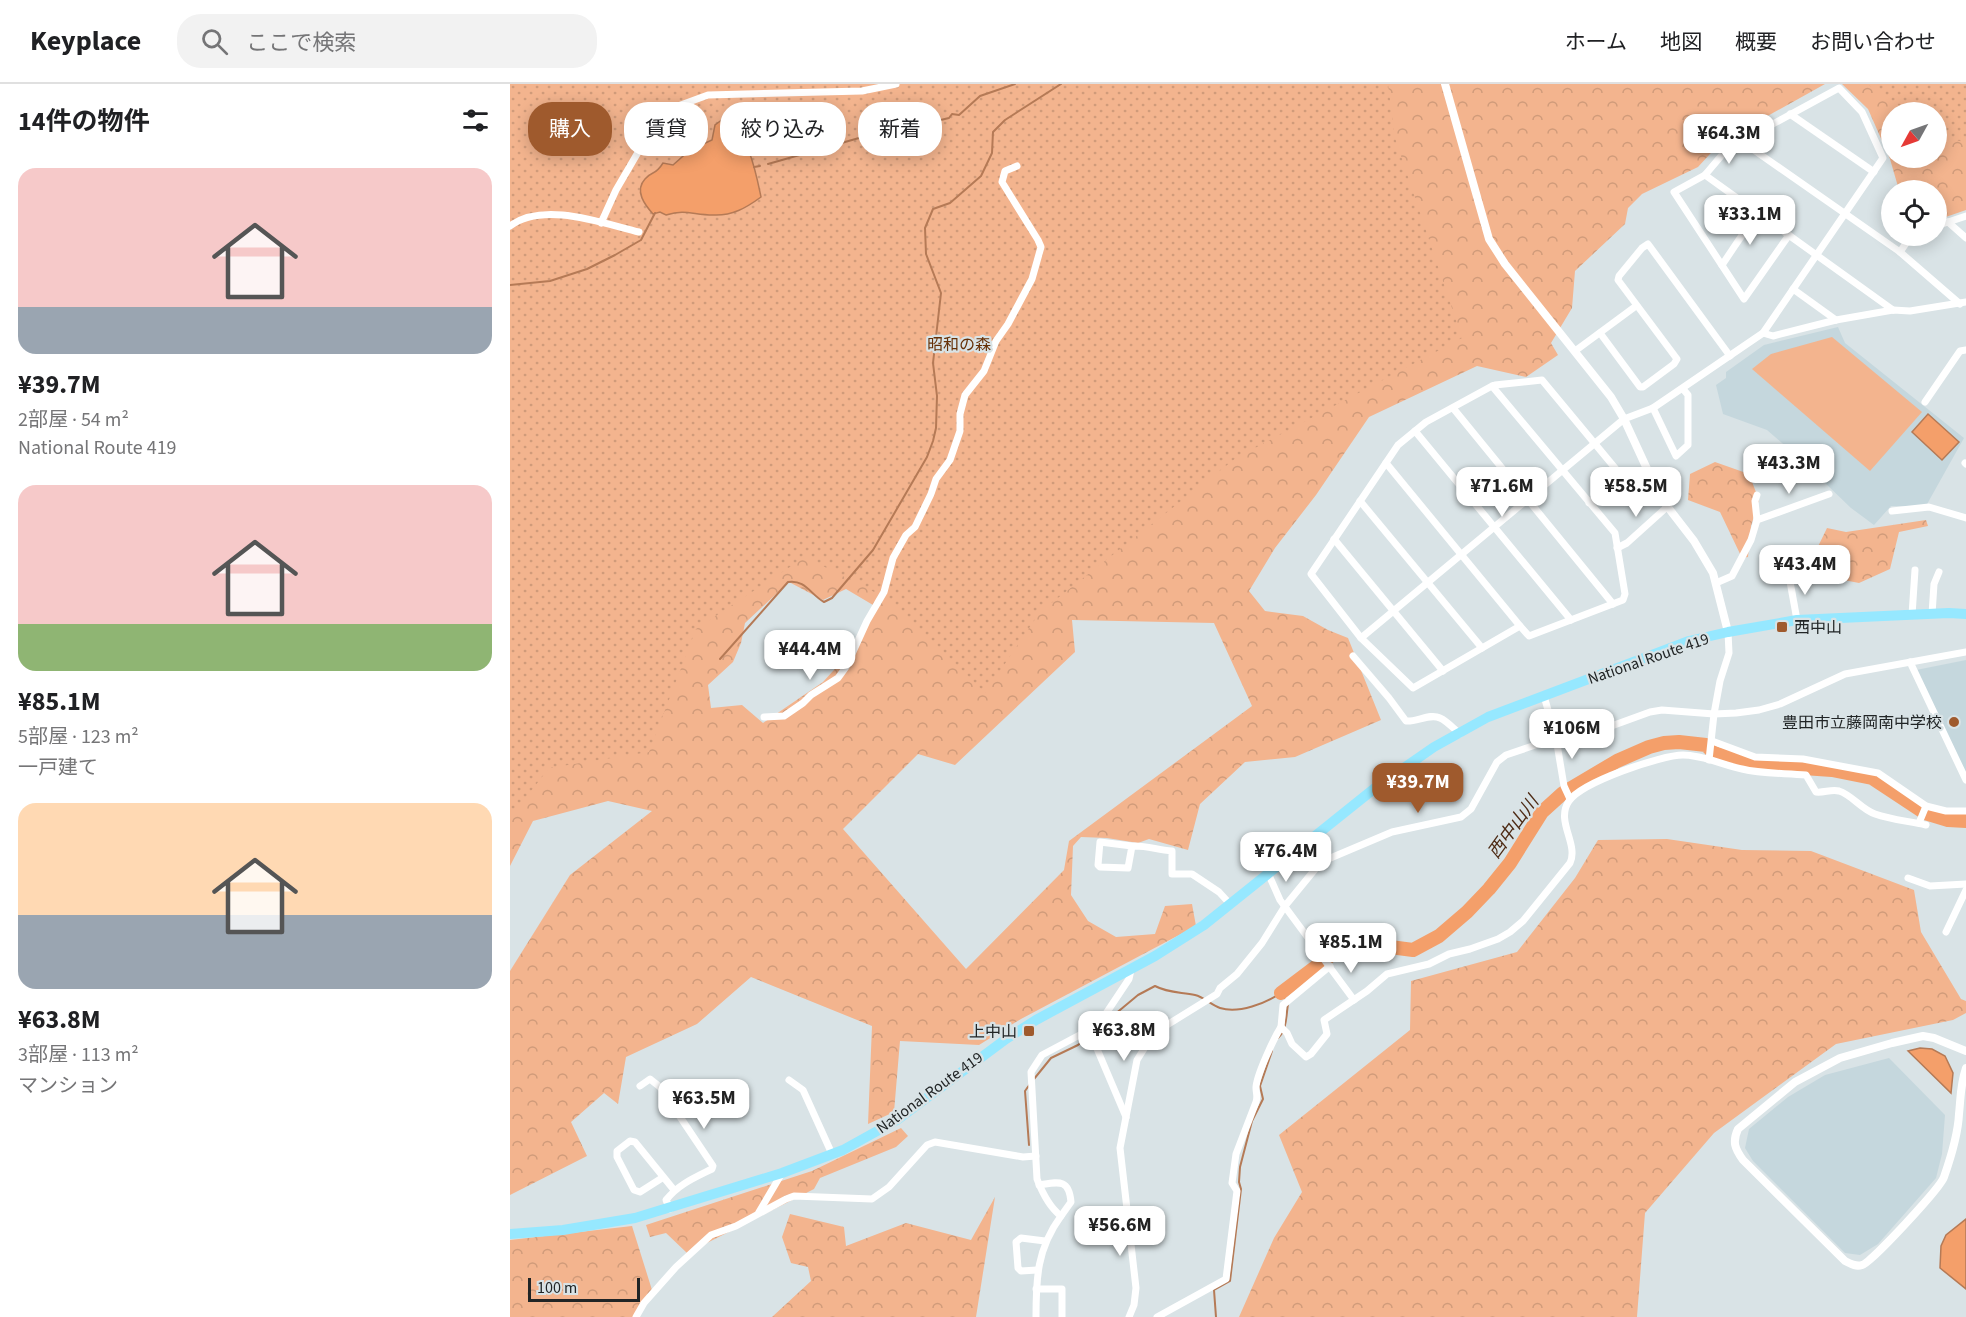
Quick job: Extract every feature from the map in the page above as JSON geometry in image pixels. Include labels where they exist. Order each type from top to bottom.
[{"type":"highway","name":"National Route 419","points":[[510,1234],[563,1230],[625,1221],[670,1209],[782,1173],[832,1154],[897,1120],[1006,1039],[1131,970],[1204,925],[1375,788],[1434,747],[1488,717],[1689,641],[1728,632],[1797,620],[1966,614]]},
{"type":"street","points":[[601,223],[616,190],[654,125],[678,106],[708,95],[862,91],[896,84]]},
{"type":"street","points":[[1445,84],[1488,239],[1505,264],[1611,397],[1624,419],[1660,497],[1694,541],[1713,573],[1728,632],[1730,653],[1720,681],[1709,760]]},
{"type":"street","points":[[1361,638],[1624,419],[1653,408],[1763,333],[1883,158],[1862,112],[1839,88],[1727,149],[1705,175],[1674,192],[1744,298],[1789,235]]},
{"type":"street","points":[[1790,114],[1874,172]]},
{"type":"street","points":[[1741,141],[1900,252],[1963,303]]},
{"type":"street","points":[[764,717],[784,716],[838,678],[884,592],[893,558],[906,535],[915,526],[932,494],[936,478],[950,460],[960,431],[960,414],[965,395],[984,371],[996,341],[1008,324],[1032,279],[1039,258],[1041,246],[1002,182],[1005,171],[1017,166]]},
{"type":"street","points":[[1705,175],[1893,310]]},
{"type":"street","points":[[1722,265],[1757,213]]},
{"type":"street","points":[[510,226],[523,219],[543,214],[601,223],[639,232]]},
{"type":"street","points":[[1947,222],[1966,216]]},
{"type":"street","points":[[1947,222],[1966,238]]},
{"type":"street","points":[[1600,333],[1640,387],[1667,370],[1677,359],[1618,280],[1642,248],[1648,244],[1730,356]]},
{"type":"street","points":[[1900,252],[1904,246]]},
{"type":"street","points":[[1793,290],[1836,320]]},
{"type":"street","points":[[1763,333],[1773,336],[1836,320],[1893,310],[1910,311],[1963,303]]},
{"type":"street","points":[[1575,351],[1636,306]]},
{"type":"street","points":[[1925,402],[1960,351],[1966,350]]},
{"type":"street","points":[[1520,626],[1413,688],[1361,638],[1311,574],[1398,444],[1426,422],[1492,387],[1542,380],[1595,442],[1620,477],[1589,503]]},
{"type":"street","points":[[1386,463],[1529,636],[1623,600],[1625,594],[1615,533],[1492,387]]},
{"type":"street","points":[[1653,408],[1676,456],[1688,445],[1688,395],[1683,389]]},
{"type":"street","points":[[1453,408],[1613,604]]},
{"type":"street","points":[[1415,431],[1571,620]]},
{"type":"street","points":[[1757,520],[1829,494]]},
{"type":"street","points":[[1716,583],[1732,576],[1751,540],[1757,520],[1755,501],[1757,495]]},
{"type":"street","points":[[1360,501],[1482,648]]},
{"type":"street","points":[[1617,548],[1627,543],[1667,507]]},
{"type":"street","points":[[1892,512],[1929,507],[1966,518]]},
{"type":"street","points":[[1334,539],[1443,670]]},
{"type":"street","points":[[1912,615],[1915,570]]},
{"type":"street","points":[[1932,614],[1934,584],[1939,572]]},
{"type":"street","points":[[1789,576],[1797,620]]},
{"type":"street","points":[[1129,1317],[1134,1305],[1136,1288],[1120,1148],[1137,1060],[1149,1038],[1217,994],[1220,988],[1237,974],[1262,943],[1285,906],[1321,862],[1392,832],[1461,818],[1471,809],[1497,762],[1506,755],[1556,738],[1595,732],[1650,712],[1662,710],[1714,714],[1759,710],[1780,704],[1845,674],[1966,652]]},
{"type":"street","points":[[1353,656],[1406,721],[1414,722],[1435,716],[1440,717],[1460,734]]},
{"type":"street","points":[[1910,662],[1966,780]]},
{"type":"street","points":[[1544,696],[1556,738],[1564,786],[1569,798]]},
{"type":"street","points":[[1711,743],[1755,757],[1803,759],[1878,773],[1926,807],[1946,811],[1966,811]]},
{"type":"street","points":[[1281,1027],[1292,1044],[1306,1057],[1327,1034],[1324,1020],[1367,991],[1387,974],[1429,964],[1449,954],[1498,939],[1523,921],[1572,857],[1564,821],[1569,798],[1592,783],[1653,761],[1685,755],[1743,770],[1806,775],[1816,792],[1842,793],[1859,806],[1895,820],[1922,823],[1926,807]]},
{"type":"street","points":[[1132,846],[1128,868],[1098,865],[1100,842],[1132,846],[1146,845],[1172,851],[1172,873],[1192,874],[1219,892],[1230,904]]},
{"type":"street","points":[[1268,873],[1280,900],[1354,1000]]},
{"type":"street","points":[[1908,878],[1930,886],[1966,884]]},
{"type":"street","points":[[1946,932],[1966,890]]},
{"type":"street","points":[[1157,1317],[1226,1279],[1237,1191],[1232,1183],[1236,1154],[1258,1097],[1256,1086],[1275,1036],[1281,1027],[1283,1005],[1329,965]]},
{"type":"street","points":[[1061,1216],[1056,1213],[1042,1193],[1035,1168],[1031,1072],[1042,1055],[1089,1030],[1103,1017],[1129,979],[1131,970]]},
{"type":"street","points":[[1089,1030],[1126,1117]]},
{"type":"street","points":[[1966,1051],[1923,1036],[1840,1058],[1795,1082],[1738,1129],[1735,1146],[1743,1160],[1845,1261],[1852,1266],[1863,1265],[1868,1263],[1943,1181],[1957,1130],[1959,1092],[1966,1068]]},
{"type":"street","points":[[640,1086],[650,1079],[660,1087],[713,1167],[683,1182],[674,1190],[666,1200],[670,1209]]},
{"type":"street","points":[[789,1080],[803,1090],[832,1154]]},
{"type":"street","points":[[662,1178],[640,1192],[634,1190],[617,1157],[617,1151],[630,1141],[635,1142],[674,1190]]},
{"type":"street","points":[[636,1317],[644,1303],[676,1267],[711,1235],[736,1226],[794,1196],[872,1199],[888,1187],[930,1143],[935,1142],[1023,1157],[1036,1156]]},
{"type":"street","points":[[758,1214],[782,1173]]},
{"type":"street","points":[[1035,1317],[1037,1270],[1046,1241],[1071,1202],[1068,1187],[1063,1183],[1039,1185]]},
{"type":"street","points":[[1037,1270],[1021,1271],[1018,1268],[1016,1242],[1021,1238],[1046,1241]]},
{"type":"street","points":[[1036,1289],[1062,1290],[1062,1317]]},
{"type":"shaded area","points":[[720,121],[720,156],[751,156],[761,197],[733,213],[706,215],[684,212],[666,215],[660,212],[653,214],[644,202],[641,193],[640,188],[645,179],[658,170],[663,163],[673,165],[683,156],[708,156],[708,142],[712,140],[715,125]]},
{"type":"shaded area","points":[[1838,327],[1845,343],[1964,438],[1926,506],[1891,506],[1874,525],[1851,508],[1767,430],[1723,414],[1716,385],[1726,378],[1726,372],[1764,345]]},
{"type":"shaded area","points":[[1928,414],[1959,442],[1942,460],[1912,432]]},
{"type":"shaded area","name":"豊田市立藤岡南中学校","points":[[1966,660],[1966,774],[1916,670]]},
{"type":"shaded area","points":[[1920,1048],[1932,1049],[1945,1056],[1953,1073],[1951,1093],[1908,1051]]},
{"type":"shaded area","points":[[1889,1058],[1945,1115],[1942,1154],[1936,1178],[1878,1244],[1860,1255],[1845,1253],[1753,1161],[1745,1148],[1749,1129],[1788,1097],[1825,1075]]},
{"type":"shaded area","points":[[1966,1219],[1966,1289],[1940,1268],[1941,1246],[1946,1235]]},
{"type":"green space","name":"昭和の森","points":[[510,84],[1825,84],[1721,142],[1698,167],[1642,194],[1628,208],[1625,224],[1575,271],[1572,308],[1551,343],[1558,355],[1526,377],[1477,366],[1369,417],[1316,495],[1275,548],[1249,591],[1265,611],[1303,616],[1348,638],[1381,720],[1295,757],[1245,762],[1200,804],[1188,850],[1149,839],[1138,843],[1081,837],[1073,846],[1071,895],[1088,921],[1116,937],[1155,934],[1165,906],[1192,904],[1196,926],[1021,1019],[979,1045],[900,1041],[894,1112],[868,1124],[872,1026],[751,977],[697,1024],[626,1057],[618,1104],[604,1093],[571,1122],[587,1156],[510,1195],[510,971],[570,875],[652,811],[608,801],[533,821],[510,866]],"holes":[[[789,582],[823,600],[846,589],[873,605],[853,649],[823,682],[763,723],[742,705],[711,708],[708,685],[733,662],[741,643],[745,623]],[[1072,620],[1214,623],[1252,706],[1069,841],[1064,870],[966,969],[843,829],[918,754],[955,765],[1075,652]]]},
{"type":"green space","name":"昭和の森","points":[[510,84],[1388,84],[1395,138],[1462,338],[1236,458],[1040,612],[985,693],[892,601],[805,557],[696,629],[649,752],[549,768],[510,818]]},
{"type":"green space","points":[[1842,84],[1966,84],[1966,210],[1947,217],[1947,180],[1896,180],[1893,168],[1947,168],[1947,102],[1881,102],[1881,139],[1868,109]]},
{"type":"green space","points":[[1867,84],[1966,84],[1966,142],[1947,138],[1947,102],[1894,102]]},
{"type":"green space","points":[[1832,337],[1922,412],[1870,471],[1752,369],[1771,354]]},
{"type":"green space","points":[[1715,462],[1749,474],[1759,500],[1751,526],[1748,557],[1742,558],[1720,512],[1688,500],[1690,474]]},
{"type":"green space","points":[[1926,520],[1928,526],[1899,532],[1890,569],[1859,583],[1823,576],[1810,563],[1827,528],[1846,532]]},
{"type":"green space","points":[[1667,839],[1742,850],[1811,851],[1914,890],[1921,932],[1961,999],[1966,1001],[1966,1013],[1953,1020],[1836,1044],[1714,1133],[1645,1213],[1637,1317],[1239,1317],[1274,1238],[1302,1192],[1279,1135],[1410,1030],[1411,981],[1517,952],[1575,878],[1598,840]]},
{"type":"green space","points":[[901,1128],[908,1136],[896,1147],[820,1178],[814,1189],[687,1253],[666,1233],[650,1237],[646,1225],[812,1171]]},
{"type":"green space","points":[[995,1197],[976,1317],[772,1317],[811,1281],[808,1267],[791,1263],[782,1237],[790,1214],[844,1227],[846,1246],[906,1223],[971,1240]]},
{"type":"green space","points":[[632,1226],[652,1290],[633,1317],[510,1317],[510,1240]]},
{"type":"waterway","points":[[768,164],[873,134],[896,124],[911,126],[949,118],[952,114],[959,115],[980,96],[1015,84]]},
{"type":"waterway","points":[[720,659],[788,582],[803,585],[824,602],[832,598],[873,550],[927,457],[936,428],[937,396],[933,363],[941,293],[926,254],[925,228],[933,209],[950,203],[981,176],[992,153],[993,132],[1005,120],[1061,84]]},
{"type":"waterway","points":[[754,167],[760,166]]},
{"type":"waterway","points":[[510,285],[550,281],[587,269],[641,240],[655,213]]},
{"type":"waterway","name":"西中山川","points":[[1281,993],[1334,953],[1346,947],[1360,943],[1413,950],[1439,936],[1489,889],[1510,863],[1542,812],[1563,793],[1617,761],[1664,743],[1706,745],[1714,753],[1732,758],[1774,766],[1832,770],[1872,778],[1925,813],[1948,820],[1966,821]]},
{"type":"waterway","points":[[1034,1079],[1051,1058],[1078,1045],[1138,995],[1155,986],[1198,996],[1217,1007],[1235,1010],[1244,1009],[1281,993],[1285,999]]},
{"type":"waterway","points":[[1278,1038],[1285,1027],[1288,1004]]},
{"type":"waterway","points":[[1216,1317],[1214,1290],[1230,1281],[1241,1189],[1240,1167],[1252,1121],[1263,1099],[1260,1086],[1272,1051]]},
{"type":"waterway","points":[[1029,1145],[1025,1091],[1030,1084]]},
{"type":"place","name":"西中山","points":[[1782,627]]},
{"type":"place","name":"豊田市立藤岡南中学校","points":[[1954,722]]},
{"type":"place","name":"上中山","points":[[1029,1031]]}]
